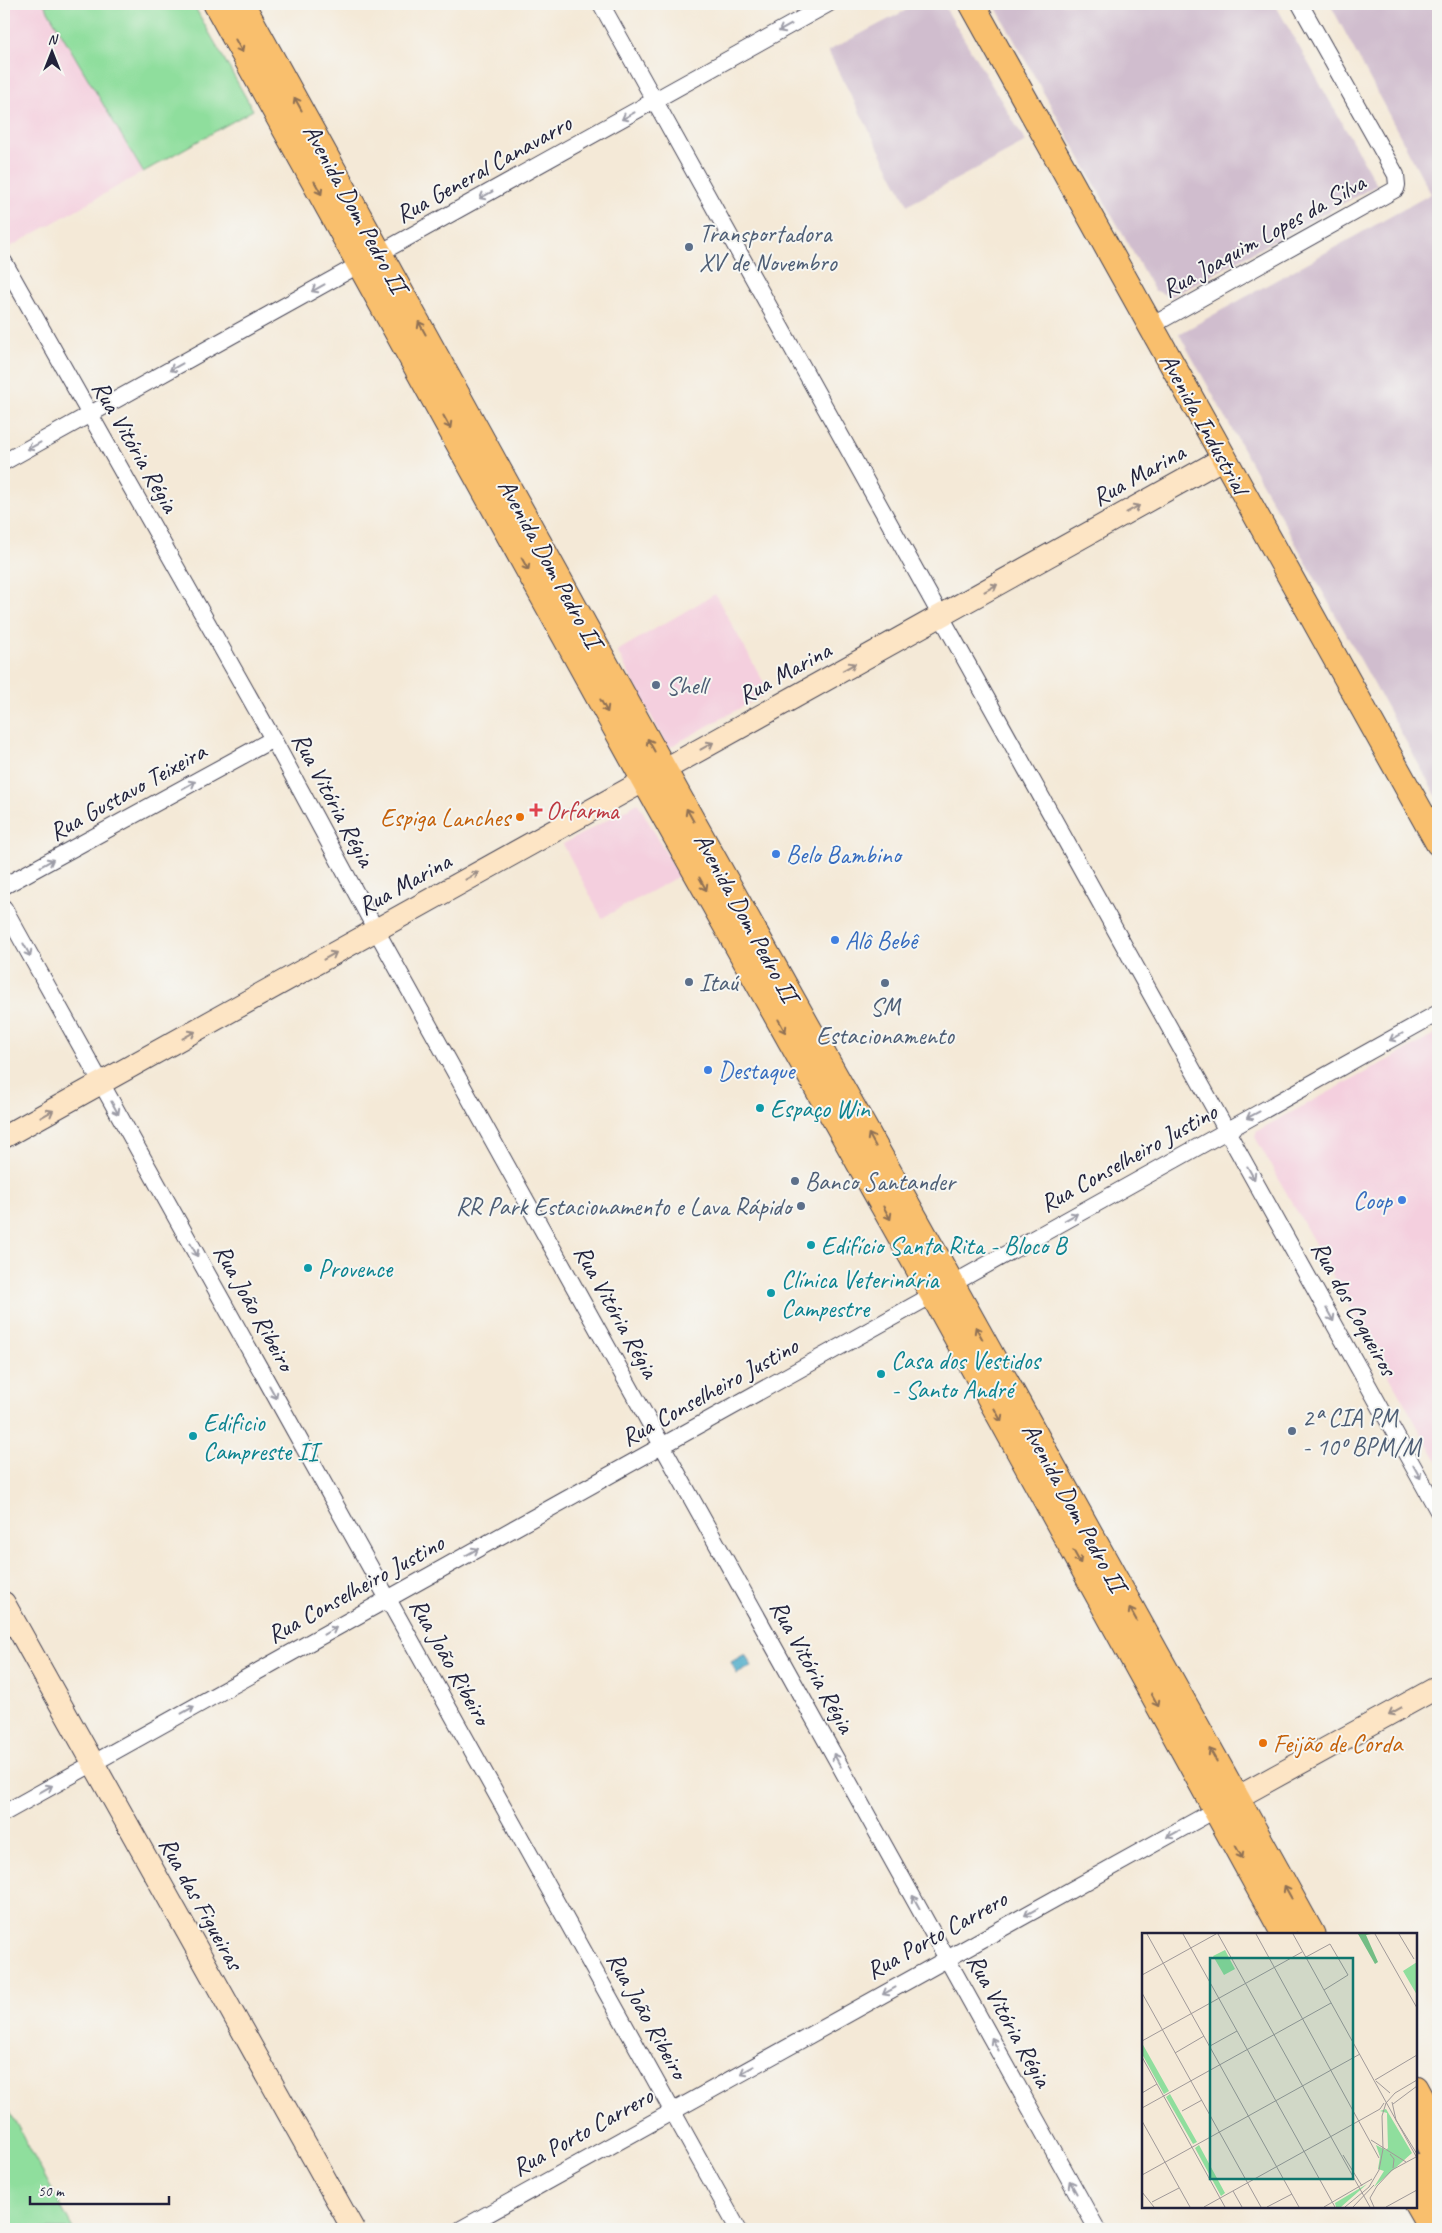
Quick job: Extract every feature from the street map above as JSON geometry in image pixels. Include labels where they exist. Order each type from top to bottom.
[{"type":"main road","name":"Avenida Dom Pedro II","points":[[216,4],[371,259]]},
{"type":"main road","name":"Avenida Dom Pedro II","points":[[242,4],[371,259],[654,775],[943,1290],[1237,1798],[1311,1933]]},
{"type":"main road","name":"Avenida Industrial","points":[[972,4],[1438,843]]},
{"type":"main road","name":"Avenida Dom Pedro II","points":[[943,1290],[1215,1810],[1283,1933]]},
{"type":"main road","points":[[1417,2090],[1438,2129]]},
{"type":"main road","points":[[1417,2124],[1438,2162]]},
{"type":"main road","points":[[1417,2168],[1438,2205]]},
{"type":"main road","points":[[1417,2205],[1431,2229]]},
{"type":"street","name":"Rua dos Coqueiros","points":[[601,4],[1438,1511]]},
{"type":"street","name":"Rua General Canavarro","points":[[4,462],[828,4]]},
{"type":"street","name":"Rua Joaquim Lopes da Silva","points":[[1151,326],[1391,192],[1397,184],[1396,175],[1300,4]]},
{"type":"street","name":"Rua Vitória Régia","points":[[4,262],[273,739],[376,930],[1097,2229]]},
{"type":"street","name":"Rua Marina","points":[[4,1137],[1224,458]]},
{"type":"street","name":"Rua Gustavo Teixeira","points":[[4,886],[273,739]]},
{"type":"street","name":"Rua João Ribeiro","points":[[4,908],[738,2229]]},
{"type":"street","name":"Rua Conselheiro Justino","points":[[4,1812],[1438,1013]]},
{"type":"street","name":"Rua das Figueiras","points":[[4,1603],[353,2229]]},
{"type":"street","name":"Rua Porto Carrero","points":[[461,2229],[1438,1688]]},
{"type":"shaded area","points":[[4,4],[44,4],[143,172],[10,247],[4,235]]},
{"type":"shaded area","points":[[918,4],[943,4],[1026,142],[908,205],[828,51]]},
{"type":"shaded area","points":[[994,4],[1275,4],[1377,185],[1171,297],[1154,290]]},
{"type":"shaded area","points":[[1330,4],[1438,4],[1438,799],[1179,334],[1431,194]]},
{"type":"shaded area","points":[[715,594],[769,692],[668,748],[617,651]]},
{"type":"shaded area","points":[[638,803],[679,876],[602,918],[563,844]]},
{"type":"shaded area","points":[[1438,1033],[1438,1463],[1255,1137],[1257,1131]]},
{"type":"green space","points":[[44,4],[193,4],[253,110],[143,172]]},
{"type":"green space","points":[[4,2101],[73,2229],[8,2229],[4,2221]]},
{"type":"water","points":[[745,1654],[752,1666],[737,1674],[731,1662]]},
{"type":"place","name":"Transportadora XV de Novembro","points":[[689,247]]},
{"type":"place","name":"Shell","points":[[656,685]]},
{"type":"place","name":"Orfarma","points":[[536,810]]},
{"type":"place","name":"Espiga Lanches","points":[[520,817]]},
{"type":"place","name":"Belo Bambino","points":[[776,854]]},
{"type":"place","name":"Alô Bebê","points":[[835,940]]},
{"type":"place","name":"Itaú","points":[[689,982]]},
{"type":"place","name":"SM Estacionamento","points":[[885,983]]},
{"type":"place","name":"Destaque","points":[[708,1070]]},
{"type":"place","name":"Espaço Win","points":[[760,1108]]},
{"type":"place","name":"Banco Santander","points":[[795,1181]]},
{"type":"place","name":"Coop","points":[[1402,1200]]},
{"type":"place","name":"RR Park Estacionamento e Lava Rápido","points":[[801,1206]]},
{"type":"place","name":"Edifício Santa Rita - Bloco B","points":[[811,1245]]},
{"type":"place","name":"Provence","points":[[308,1268]]},
{"type":"place","name":"Clínica Veterinária Campestre","points":[[771,1293]]},
{"type":"place","name":"Casa dos Vestidos - Santo André","points":[[881,1374]]},
{"type":"place","name":"2ª CIA PM - 10º BPM/M","points":[[1292,1431]]},
{"type":"place","name":"Edificio Campreste II","points":[[193,1436]]},
{"type":"place","name":"Feijão de Corda","points":[[1263,1743]]}]
